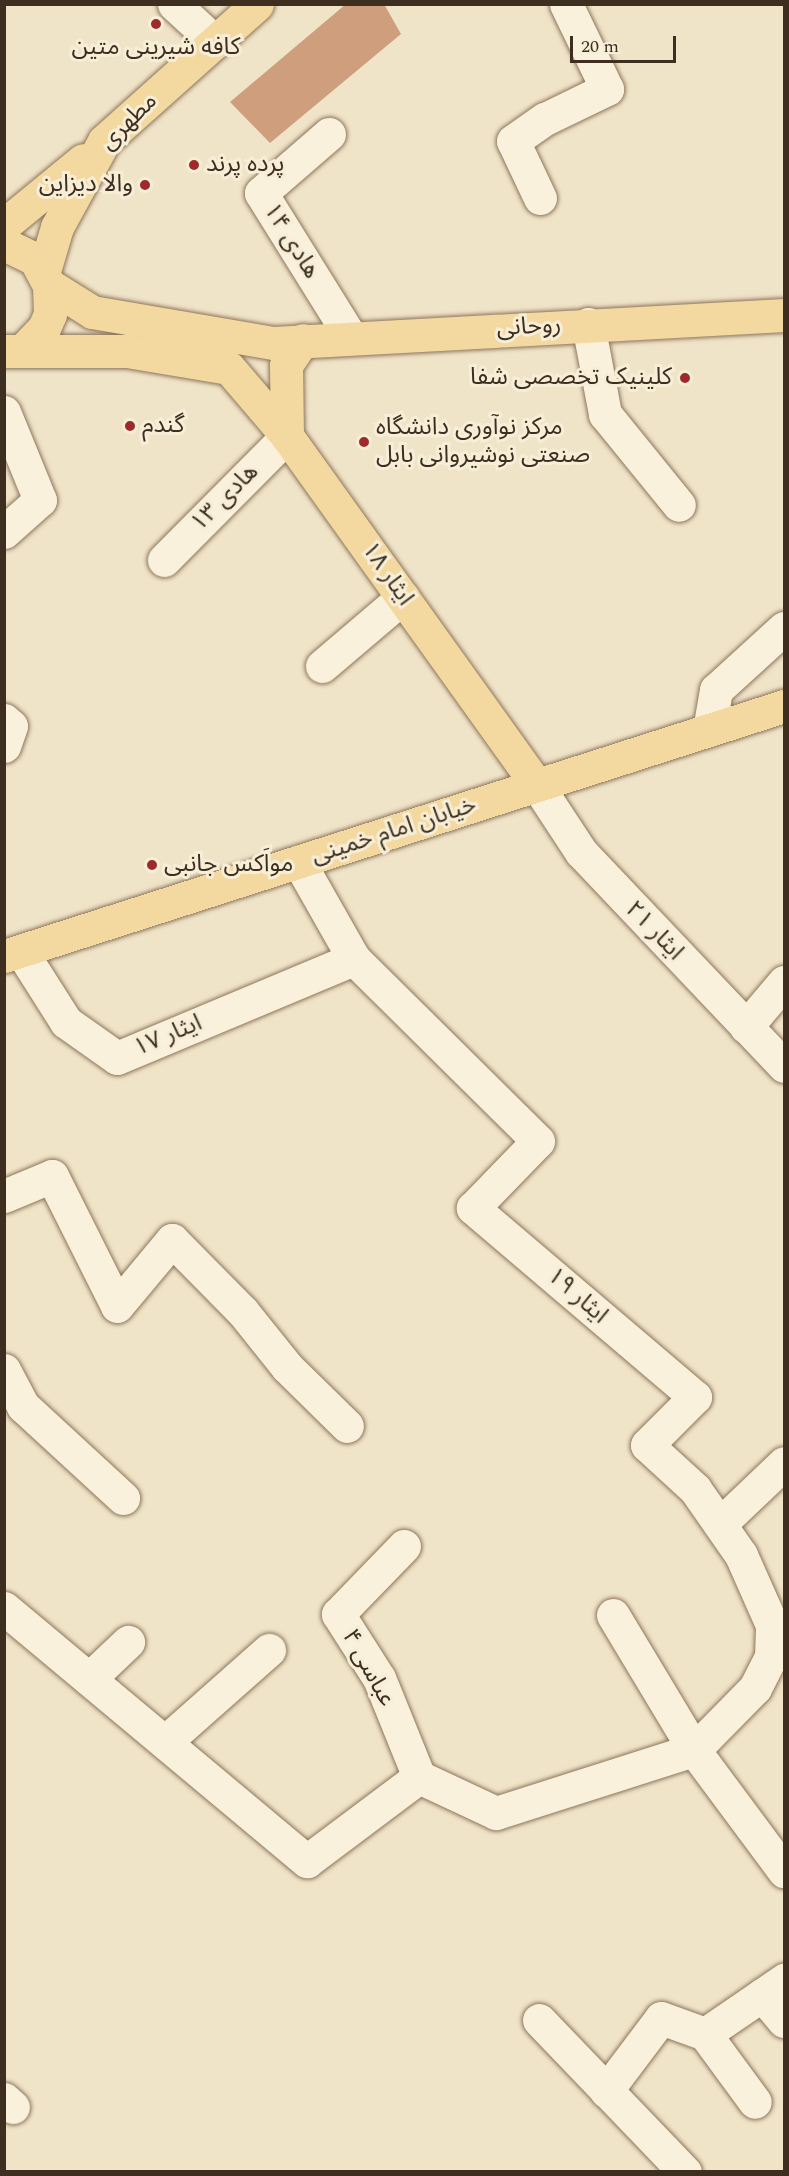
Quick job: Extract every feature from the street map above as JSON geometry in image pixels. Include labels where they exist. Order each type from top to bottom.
[{"type":"main road","name":"مطهری","points":[[14,350],[44,328],[50,314],[46,278],[57,227],[104,141],[257,4]]},
{"type":"main road","points":[[4,225],[104,141]]},
{"type":"main road","name":"روحانی","points":[[4,244],[23,250],[46,278],[92,312],[289,341],[784,315]]},
{"type":"main road","points":[[287,436],[286,365],[289,341]]},
{"type":"main road","name":"ایثار ۱۸","points":[[14,350],[127,351],[229,368],[287,436],[537,785]]},
{"type":"main road","name":"خیابان امام خمینی","points":[[13,953],[784,706]]},
{"type":"street","points":[[174,4],[215,42]]},
{"type":"street","points":[[540,198],[513,141],[545,118],[607,89],[567,4]]},
{"type":"street","name":"هادی ۱۴","points":[[329,134],[261,193],[350,336]]},
{"type":"street","points":[[588,324],[605,414],[679,505]]},
{"type":"street","points":[[4,412],[40,500],[4,532]]},
{"type":"street","name":"هادی ۱۳","points":[[164,560],[287,436]]},
{"type":"street","points":[[322,666],[403,597]]},
{"type":"street","points":[[709,730],[716,690],[784,628]]},
{"type":"street","points":[[4,720],[11,726],[4,746]]},
{"type":"street","name":"ایثار ۲۱","points":[[537,785],[581,852],[784,1066]]},
{"type":"street","name":"ایثار ١٩","points":[[299,862],[354,959],[538,1141],[473,1208],[695,1397],[647,1445],[695,1489],[741,1555],[772,1625],[778,1657],[755,1688],[694,1750]]},
{"type":"street","name":"ایثار ۱۷","points":[[13,953],[66,1022],[117,1058],[354,959]]},
{"type":"street","points":[[746,1027],[784,982]]},
{"type":"street","points":[[4,1196],[52,1176],[117,1306],[172,1240],[243,1312],[287,1366],[347,1426]]},
{"type":"street","points":[[4,1370],[23,1406],[123,1498]]},
{"type":"street","points":[[720,1524],[784,1463]]},
{"type":"street","name":"عباسی ۴","points":[[404,1546],[338,1614],[379,1678],[419,1777]]},
{"type":"street","points":[[4,1608],[307,1861],[419,1777],[496,1814],[694,1750]]},
{"type":"street","points":[[612,1615],[694,1750],[784,1872]]},
{"type":"street","points":[[89,1679],[128,1642]]},
{"type":"street","points":[[165,1742],[269,1650]]},
{"type":"street","points":[[705,2034],[773,1988],[784,2020]]},
{"type":"street","points":[[606,2091],[661,2018],[705,2034],[755,2102]]},
{"type":"street","points":[[538,2020],[685,2172]]},
{"type":"building","points":[[346,4],[384,4],[401,34],[270,143],[230,102]]},
{"type":"place","name":"کافه شیرینی متین","points":[[156,24]]},
{"type":"place","name":"پرده پرند","points":[[194,165]]},
{"type":"place","name":"والا دیزاین","points":[[145,185]]},
{"type":"place","name":"کلینیک تخصصی شفا","points":[[685,378]]},
{"type":"place","name":"گندم","points":[[130,426]]},
{"type":"place","name":"مرکز نوآوری دانشگاه صنعتی نوشیروانی بابل","points":[[364,442]]},
{"type":"place","name":"مواَکس جانبی","points":[[152,865]]}]
